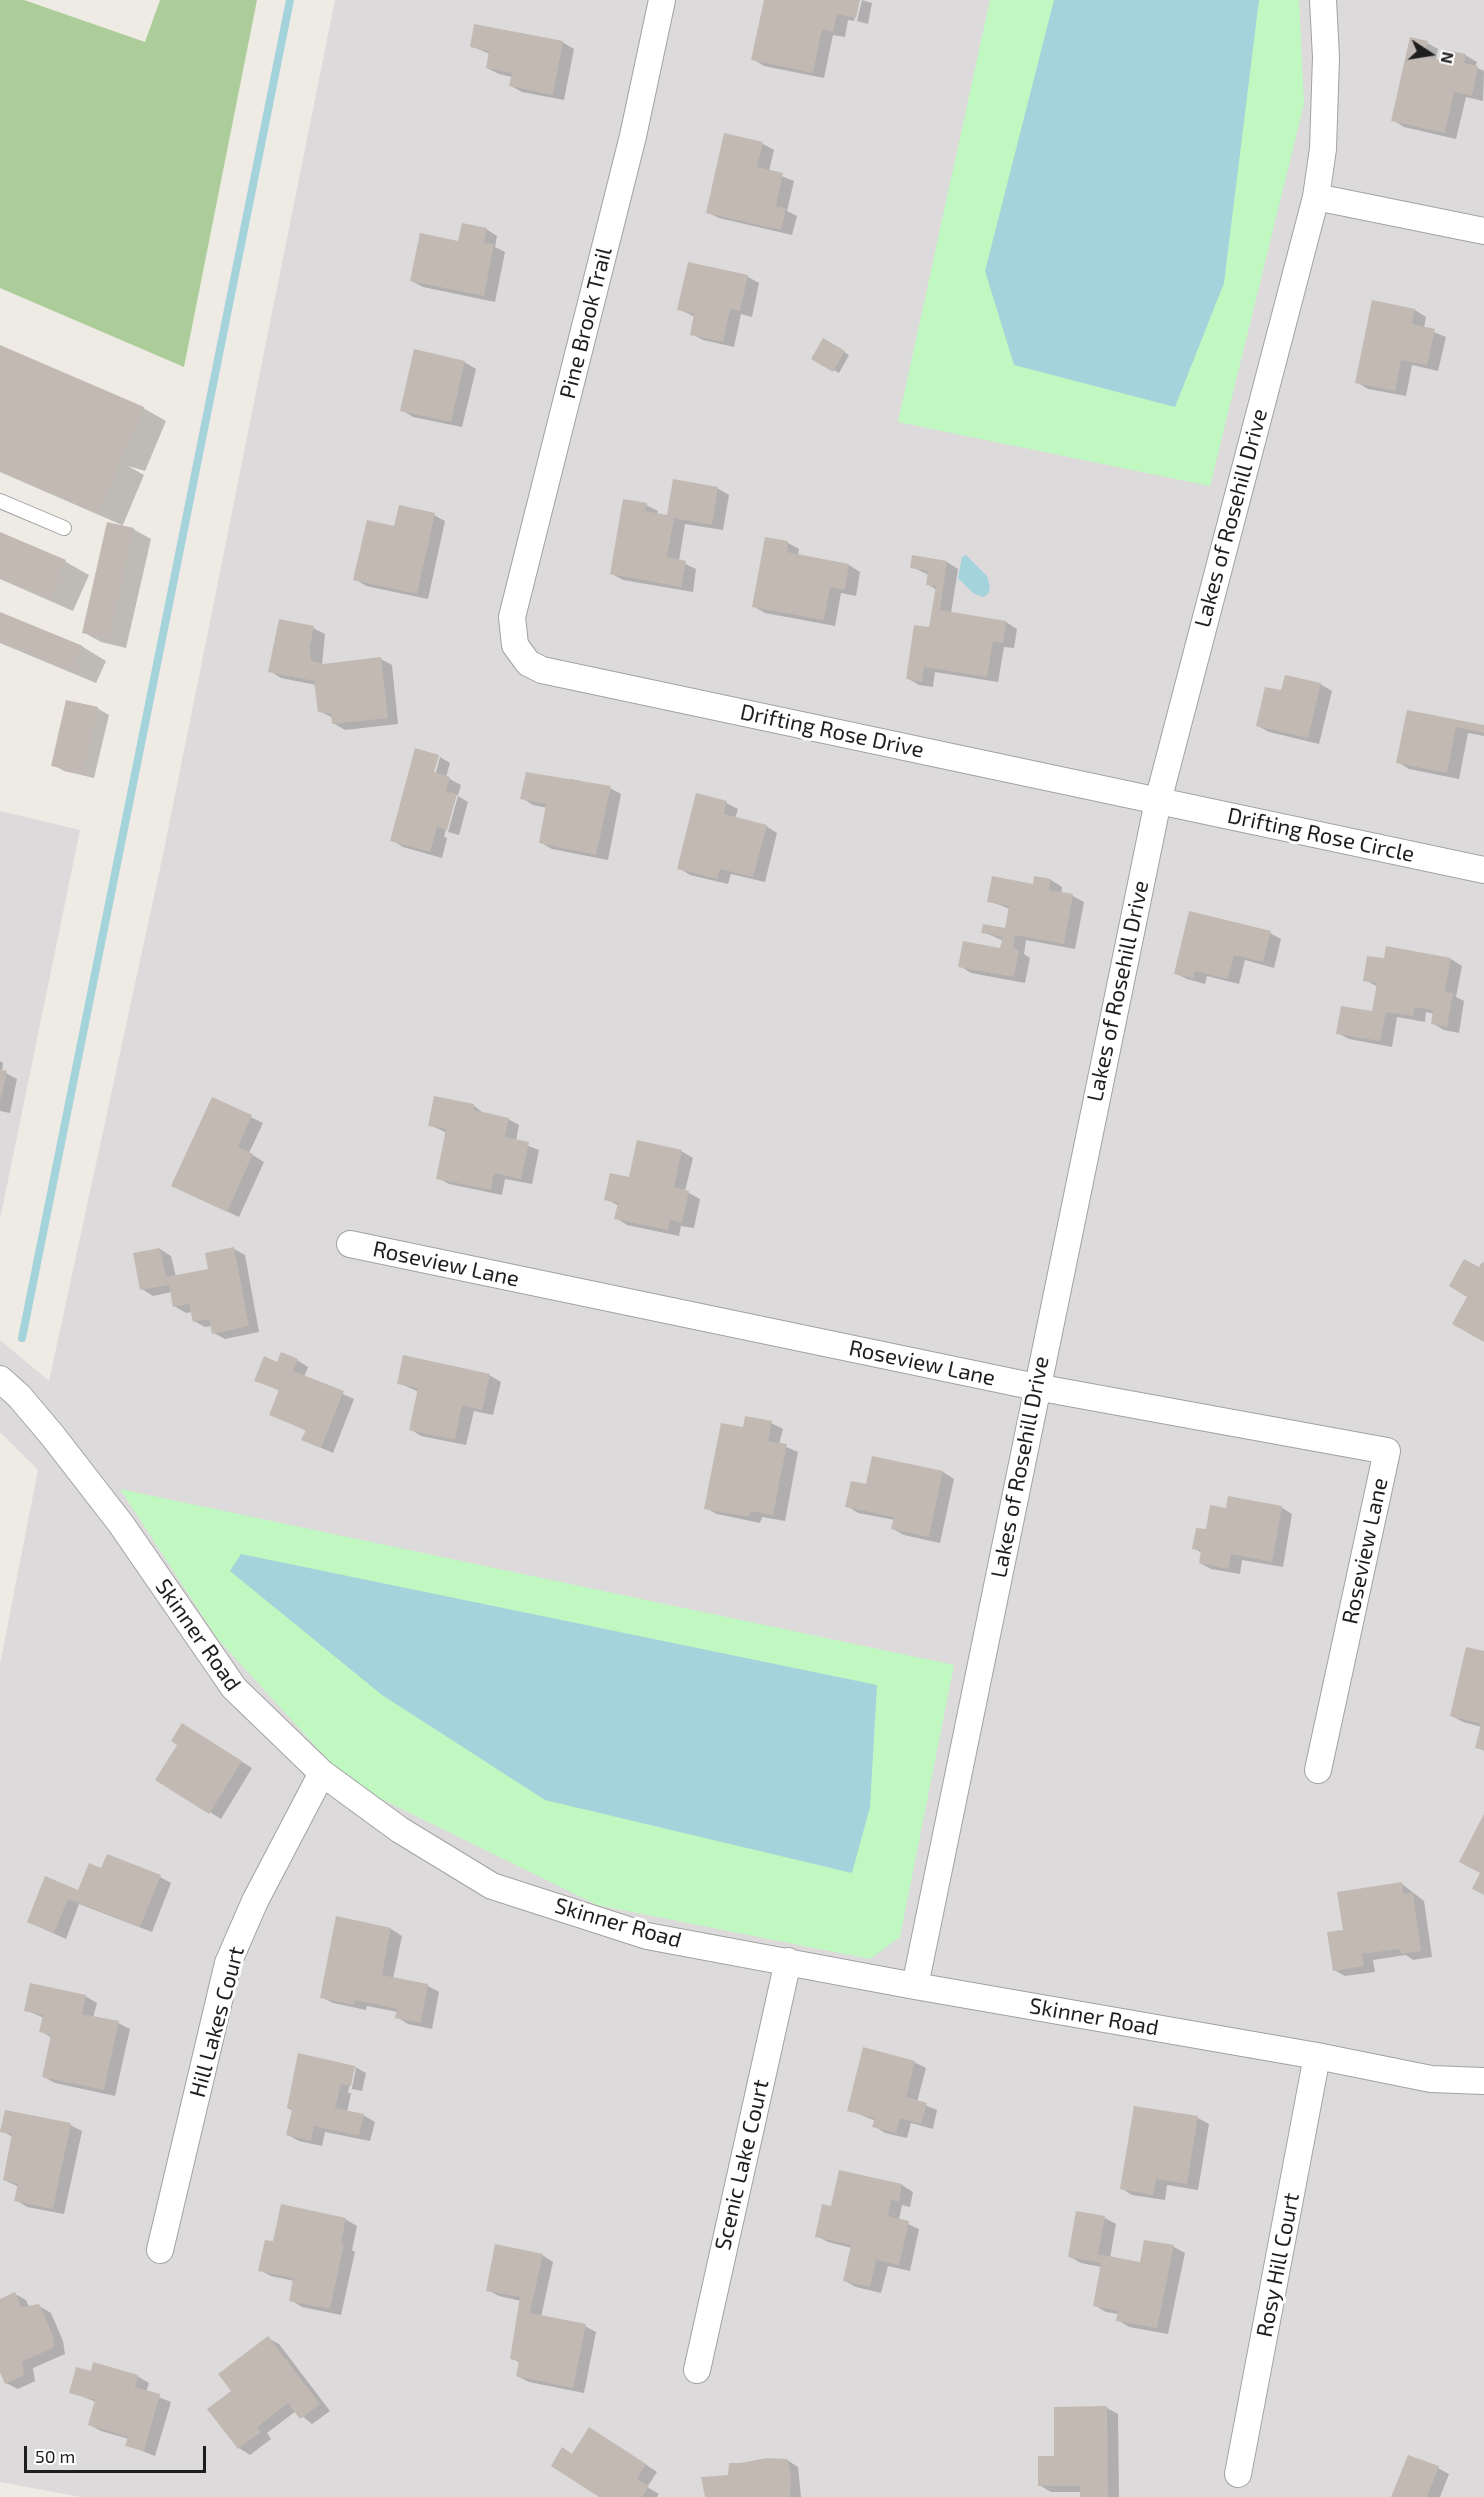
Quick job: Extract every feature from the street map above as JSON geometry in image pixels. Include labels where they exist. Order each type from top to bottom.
[{"type":"street","name":"Pine Brook Trail","points":[[516,645],[512,617],[633,136],[662,0]]},
{"type":"street","name":"Lakes of Rosehill Drive","points":[[915,1986],[1158,801],[1316,197],[1323,149],[1326,57],[1323,0]]},
{"type":"street","points":[[1316,197],[1484,231]]},
{"type":"street","name":"Drifting Rose Drive","points":[[516,645],[528,663],[542,670],[1158,801]]},
{"type":"street","name":"Drifting Rose Circle","points":[[1158,801],[1484,870]]},
{"type":"street","name":"Roseview Lane","points":[[350,1244],[1036,1387],[1387,1451],[1318,1770]]},
{"type":"street","name":"Skinner Road","points":[[0,1379],[19,1396],[121,1524],[234,1688],[322,1773],[400,1830],[492,1886],[647,1936],[915,1986],[1317,2056],[1431,2079],[1484,2081]]},
{"type":"street","name":"Hill Lakes Court","points":[[160,2250],[228,1963],[255,1901],[322,1773]]},
{"type":"street","name":"Scenic Lake Court","points":[[697,2370],[788,1961]]},
{"type":"street","name":"Rosy Hill Court","points":[[1238,2474],[1317,2056]]},
{"type":"lane","points":[[0,501],[64,528]]},
{"type":"shaded area","points":[[335,0],[1484,0],[1484,2497],[81,2497],[0,2482],[0,1664],[38,1470],[0,1432],[0,1340],[49,1381],[164,850]]},
{"type":"shaded area","points":[[0,811],[80,830],[0,1219]]},
{"type":"green space","points":[[0,0],[24,0],[145,42],[160,0],[257,0],[184,367],[0,288]]},
{"type":"green space","points":[[990,0],[1299,0],[1304,104],[1210,486],[898,422]]},
{"type":"green space","points":[[120,1489],[954,1665],[900,1937],[870,1959],[597,1905],[349,1783],[217,1638]]},
{"type":"water","points":[[1054,0],[1259,0],[1224,283],[1175,407],[1014,365],[985,271]]},
{"type":"water","points":[[966,555],[987,576],[990,587],[988,594],[983,597],[973,593],[958,578],[962,557]]},
{"type":"water","points":[[241,1554],[877,1685],[870,1807],[852,1873],[545,1800],[382,1695],[230,1571]]},
{"type":"building","points":[[764,0],[860,0],[856,18],[837,14],[833,32],[822,29],[813,73],[751,60]]},
{"type":"building","points":[[474,24],[563,41],[553,95],[509,86],[512,73],[486,68],[489,51],[470,47]]},
{"type":"building","points":[[1410,37],[1428,41],[1424,56],[1444,61],[1446,50],[1466,54],[1464,63],[1478,66],[1472,96],[1454,92],[1445,133],[1391,121]]},
{"type":"building","points":[[724,133],[763,142],[757,167],[783,173],[776,206],[786,208],[781,230],[706,213]]},
{"type":"building","points":[[462,223],[487,228],[484,243],[494,244],[484,296],[410,281],[420,233],[458,241]]},
{"type":"building","points":[[688,262],[748,275],[740,311],[730,309],[723,342],[690,335],[694,314],[677,310]]},
{"type":"building","points":[[1372,300],[1415,309],[1412,324],[1435,329],[1427,365],[1401,360],[1395,391],[1355,383]]},
{"type":"building","points":[[823,338],[845,351],[833,372],[811,359]]},
{"type":"building","points":[[0,345],[144,407],[122,459],[0,407]]},
{"type":"building","points":[[414,349],[465,361],[451,422],[400,411]]},
{"type":"building","points":[[0,408],[121,460],[99,513],[0,471]]},
{"type":"building","points":[[673,479],[718,487],[712,525],[674,518],[667,557],[686,561],[681,587],[610,574],[623,499],[647,503],[645,511],[667,515]]},
{"type":"building","points":[[399,505],[435,513],[417,594],[353,580],[367,520],[394,526]]},
{"type":"building","points":[[107,522],[134,528],[109,639],[82,633]]},
{"type":"building","points":[[0,532],[66,560],[50,599],[0,577]]},
{"type":"building","points":[[765,537],[788,541],[787,552],[849,564],[845,590],[830,587],[824,620],[752,607]]},
{"type":"building","points":[[912,555],[947,561],[940,610],[1006,621],[1003,643],[993,641],[987,677],[924,667],[922,682],[906,679],[914,625],[929,627],[936,586],[926,585],[928,571],[910,568]]},
{"type":"building","points":[[0,612],[83,646],[73,671],[0,641]]},
{"type":"building","points":[[279,619],[314,626],[310,647],[311,661],[323,664],[381,657],[388,718],[332,724],[331,714],[318,712],[314,681],[268,672]]},
{"type":"building","points":[[1285,675],[1321,683],[1308,738],[1256,726],[1265,687],[1281,690]]},
{"type":"building","points":[[66,700],[98,707],[83,773],[51,766]]},
{"type":"building","points":[[1407,710],[1484,725],[1484,733],[1456,727],[1447,773],[1396,763]]},
{"type":"building","points":[[415,748],[439,755],[434,772],[450,777],[446,791],[457,794],[447,830],[437,827],[430,852],[390,841]]},
{"type":"building","points":[[526,772],[611,786],[596,855],[539,843],[546,804],[520,799]]},
{"type":"building","points":[[696,793],[727,801],[724,814],[767,825],[753,877],[720,869],[717,879],[677,869]]},
{"type":"building","points":[[992,876],[1033,884],[1034,876],[1051,879],[1049,890],[1073,894],[1064,944],[1015,935],[1013,948],[1019,950],[1014,977],[958,967],[963,941],[1000,948],[1003,937],[981,933],[983,924],[1005,928],[1009,906],[987,902]]},
{"type":"building","points":[[1189,911],[1271,931],[1263,962],[1234,955],[1228,979],[1195,971],[1193,978],[1174,974]]},
{"type":"building","points":[[1386,946],[1451,958],[1445,992],[1453,993],[1447,1027],[1431,1024],[1433,1010],[1415,1007],[1413,1016],[1386,1012],[1380,1041],[1336,1034],[1341,1006],[1372,1011],[1377,983],[1363,981],[1367,956],[1384,958]]},
{"type":"building","points":[[0,1069],[7,1071],[1,1098],[0,1098]]},
{"type":"building","points":[[434,1096],[474,1104],[474,1110],[509,1118],[505,1137],[529,1142],[521,1179],[494,1173],[491,1190],[436,1179],[446,1129],[428,1126]]},
{"type":"building","points":[[212,1097],[252,1115],[238,1147],[253,1154],[227,1212],[171,1186]]},
{"type":"building","points":[[637,1140],[682,1150],[674,1187],[689,1191],[682,1223],[670,1220],[668,1230],[614,1219],[618,1203],[604,1200],[610,1173],[629,1177]]},
{"type":"building","points":[[234,1247],[249,1326],[212,1334],[209,1319],[193,1322],[189,1304],[173,1307],[169,1285],[140,1290],[133,1253],[160,1248],[166,1277],[208,1269],[205,1253]]},
{"type":"building","points":[[1464,1259],[1479,1267],[1482,1262],[1484,1263],[1484,1342],[1452,1324],[1467,1297],[1449,1286]]},
{"type":"building","points":[[281,1352],[298,1359],[293,1371],[344,1391],[321,1448],[301,1440],[306,1430],[269,1415],[279,1390],[254,1381],[264,1356],[277,1362]]},
{"type":"building","points":[[403,1355],[490,1374],[482,1410],[462,1405],[455,1440],[409,1430],[418,1388],[397,1384]]},
{"type":"building","points":[[745,1416],[772,1421],[768,1441],[787,1444],[773,1515],[750,1511],[749,1517],[704,1509],[721,1423],[743,1427]]},
{"type":"building","points":[[872,1456],[943,1471],[929,1537],[891,1529],[894,1517],[845,1507],[851,1481],[866,1484]]},
{"type":"building","points":[[1228,1496],[1282,1506],[1272,1562],[1231,1554],[1228,1569],[1199,1563],[1201,1550],[1192,1549],[1196,1528],[1206,1529],[1210,1505],[1226,1508]]},
{"type":"building","points":[[1466,1647],[1484,1651],[1484,1750],[1475,1748],[1481,1724],[1450,1716]]},
{"type":"building","points":[[182,1723],[242,1761],[209,1814],[155,1780],[177,1745],[171,1741]]},
{"type":"building","points":[[1484,1814],[1484,1895],[1472,1889],[1480,1873],[1459,1862]]},
{"type":"building","points":[[107,1854],[161,1875],[140,1927],[68,1899],[54,1933],[27,1922],[45,1876],[78,1890],[89,1863],[101,1868]]},
{"type":"building","points":[[1402,1882],[1403,1894],[1413,1893],[1421,1951],[1401,1954],[1400,1949],[1362,1954],[1364,1966],[1333,1971],[1327,1932],[1343,1930],[1337,1892]]},
{"type":"building","points":[[336,1916],[391,1928],[382,1975],[428,1984],[421,2023],[395,2018],[397,2009],[355,2000],[354,2005],[320,1998]]},
{"type":"building","points":[[30,1983],[86,1995],[82,2014],[119,2021],[104,2090],[42,2077],[51,2035],[39,2032],[43,2015],[24,2011]]},
{"type":"building","points":[[863,2047],[915,2061],[906,2097],[927,2103],[921,2124],[900,2118],[896,2133],[872,2127],[875,2118],[847,2111]]},
{"type":"building","points":[[298,2053],[355,2066],[351,2086],[341,2084],[335,2108],[364,2114],[359,2136],[314,2126],[311,2141],[286,2135],[292,2110],[287,2108]]},
{"type":"building","points":[[1134,2106],[1198,2116],[1187,2184],[1156,2179],[1153,2195],[1120,2189]]},
{"type":"building","points":[[5,2110],[71,2123],[53,2209],[14,2201],[18,2184],[3,2180],[12,2134],[0,2132]]},
{"type":"building","points":[[839,2170],[902,2184],[899,2202],[891,2200],[888,2216],[909,2221],[899,2265],[876,2260],[870,2287],[843,2281],[851,2245],[815,2237],[822,2204],[831,2206]]},
{"type":"building","points":[[281,2204],[346,2218],[341,2243],[344,2244],[330,2309],[289,2301],[293,2278],[258,2271],[265,2240],[273,2241]]},
{"type":"building","points":[[1076,2211],[1105,2216],[1098,2254],[1140,2262],[1144,2240],[1174,2245],[1157,2328],[1116,2321],[1118,2311],[1093,2306],[1101,2263],[1068,2257]]},
{"type":"building","points":[[495,2244],[543,2254],[530,2313],[586,2324],[573,2388],[516,2376],[519,2361],[510,2359],[520,2297],[486,2291]]},
{"type":"building","points":[[15,2292],[21,2307],[39,2304],[52,2333],[54,2347],[22,2362],[24,2375],[5,2384],[0,2372],[0,2299]]},
{"type":"building","points":[[268,2336],[320,2404],[300,2419],[288,2403],[257,2427],[261,2432],[238,2449],[207,2409],[231,2391],[218,2374]]},
{"type":"building","points":[[93,2362],[138,2375],[135,2387],[160,2394],[144,2451],[125,2446],[128,2437],[88,2425],[95,2400],[69,2393],[76,2367],[91,2371]]},
{"type":"building","points":[[1107,2406],[1108,2497],[1080,2497],[1080,2486],[1038,2486],[1038,2456],[1054,2456],[1054,2407]]},
{"type":"building","points":[[589,2427],[646,2464],[637,2479],[649,2486],[642,2497],[599,2497],[551,2466],[562,2447],[572,2454]]},
{"type":"building","points":[[1408,2455],[1439,2466],[1427,2497],[1391,2497]]},
{"type":"building","points":[[767,2458],[787,2459],[791,2475],[790,2497],[705,2497],[701,2477],[728,2475],[729,2463]]},
{"type":"waterway","points":[[22,1338],[290,0]]}]
